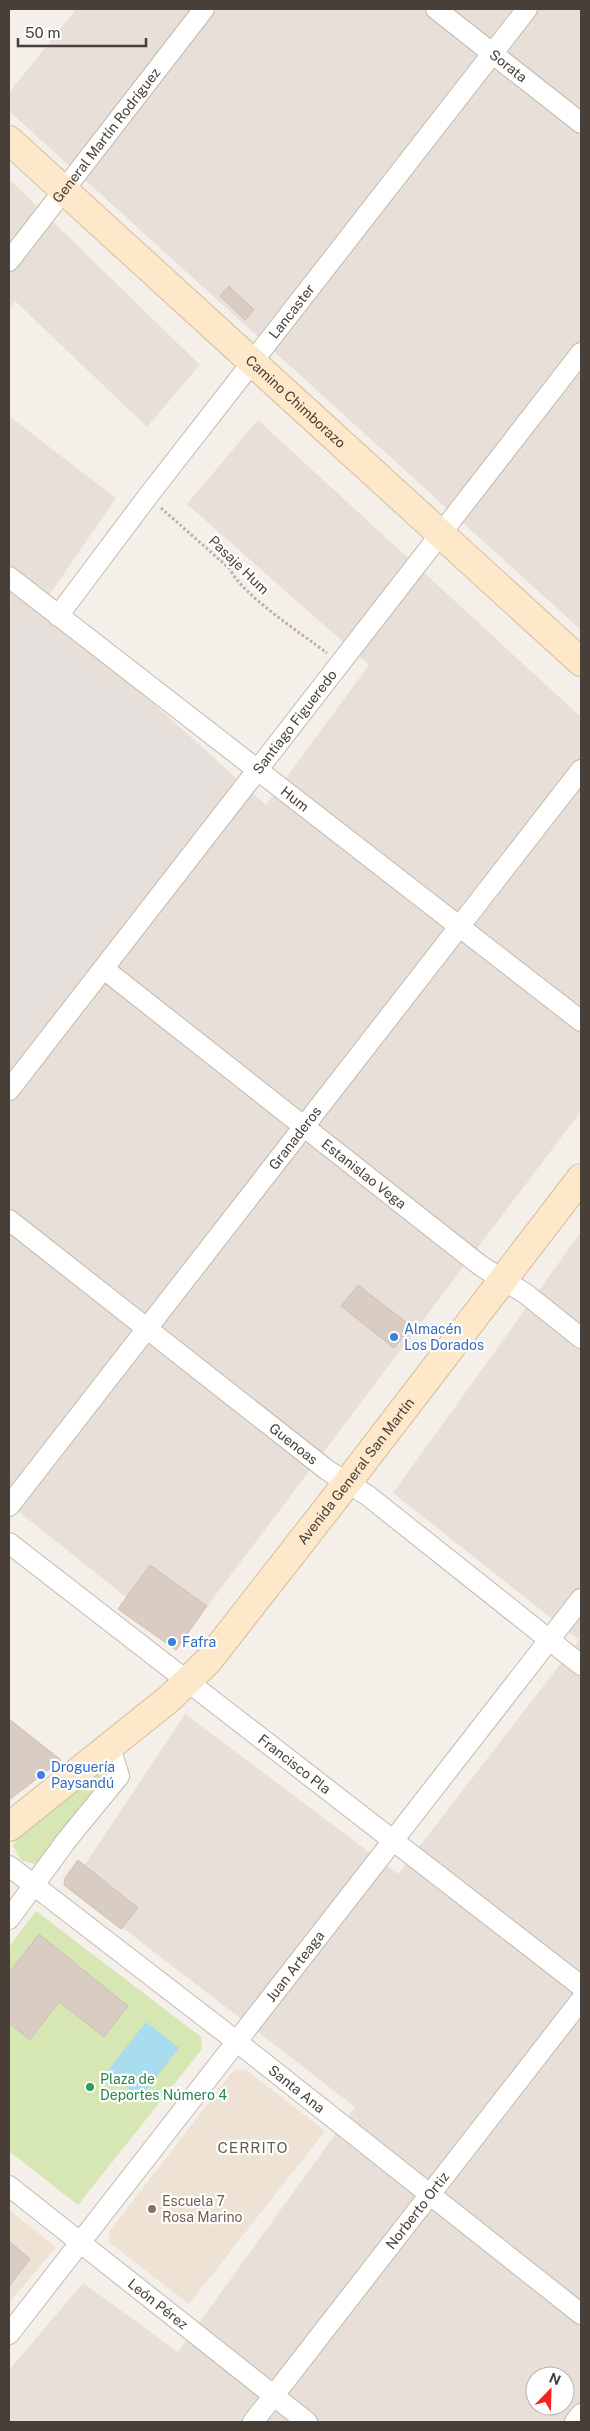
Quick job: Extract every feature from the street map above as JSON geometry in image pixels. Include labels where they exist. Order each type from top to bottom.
[{"type":"main road","name":"Camino Chimborazo","points":[[9,140],[581,662]]},
{"type":"main road","name":"Avenida General San Martín","points":[[9,1827],[110,1747],[188,1681],[208,1661],[581,1178]]},
{"type":"street","name":"General Martín Rodríguez","points":[[9,261],[204,9]]},
{"type":"street","name":"Sorata","points":[[436,9],[581,122]]},
{"type":"street","name":"Lancaster","points":[[58,616],[148,496],[527,9]]},
{"type":"street","name":"Santiago Figueredo","points":[[9,1090],[581,353]]},
{"type":"street","name":"Hum","points":[[9,577],[259,769],[581,1021]]},
{"type":"street","name":"Granaderos","points":[[9,1506],[581,770]]},
{"type":"street","name":"Estanislao Vega","points":[[104,969],[481,1266],[526,1294],[581,1338]]},
{"type":"street","name":"Guenoas","points":[[9,1220],[327,1470],[366,1495],[581,1665]]},
{"type":"street","name":"Francisco Pla","points":[[9,1543],[581,1986]]},
{"type":"street","name":"Juan Arteaga","points":[[9,2334],[581,1599]]},
{"type":"street","points":[[9,1919],[35,1886],[66,1841],[120,1776],[110,1747]]},
{"type":"street","name":"Santa Ana","points":[[9,1866],[236,2041],[581,2314]]},
{"type":"street","name":"Norberto Ortiz","points":[[253,2422],[581,2000]]},
{"type":"street","name":"León Pérez","points":[[9,2186],[307,2422]]},
{"type":"street","points":[[575,2422],[581,2414]]},
{"type":"path","name":"Pasaje Hum","points":[[148,496],[230,569],[235,579],[250,593],[341,664]]},
{"type":"shaded area","points":[[76,9],[581,9],[581,630],[9,111],[9,93]]},
{"type":"shaded area","points":[[9,179],[200,365],[147,427],[15,301],[9,309]]},
{"type":"shaded area","points":[[9,416],[116,498],[43,604],[266,805],[369,665],[187,504],[258,420],[581,717],[581,1111],[181,1641],[9,1504]]},
{"type":"shaded area","points":[[9,605],[219,768],[223,783],[9,1057]]},
{"type":"shaded area","points":[[581,1232],[581,2422],[9,2422],[9,2370],[83,2283],[178,2352],[355,2107],[70,1887],[185,1714],[398,1874],[579,1640],[393,1493]]},
{"type":"shaded area","points":[[245,2069],[325,2131],[189,2304],[110,2243],[109,2232],[233,2071]]},
{"type":"shaded area","points":[[9,2210],[56,2247],[9,2303]]},
{"type":"green space","points":[[102,1768],[106,1769],[109,1774],[39,1862],[34,1864],[21,1860],[13,1846],[19,1835]]},
{"type":"green space","name":"Plaza de Deportes Número 4","points":[[36,1911],[201,2037],[202,2049],[78,2205],[9,2151],[9,1947]]},
{"type":"water","points":[[146,2022],[179,2048],[140,2098],[107,2072]]},
{"type":"building","points":[[229,286],[254,310],[245,320],[220,296]]},
{"type":"building","points":[[358,1285],[411,1326],[394,1348],[341,1306]]},
{"type":"building","points":[[150,1565],[207,1606],[176,1650],[118,1609]]},
{"type":"building","points":[[9,1719],[61,1760],[9,1800]]},
{"type":"building","points":[[78,1860],[138,1908],[121,1929],[64,1885],[65,1878]]},
{"type":"building","points":[[39,1934],[128,2006],[104,2037],[59,2002],[30,2040],[9,2023],[9,1973]]},
{"type":"building","points":[[9,2241],[30,2259],[9,2286]]},
{"type":"place","name":"Almacén Los Dorados","points":[[394,1337]]},
{"type":"place","name":"Fafra","points":[[172,1642]]},
{"type":"place","name":"Droguería Paysandú","points":[[41,1775]]},
{"type":"place","name":"Plaza de Deportes Número 4","points":[[90,2087]]},
{"type":"place","name":"Escuela 7 Rosa Marino","points":[[152,2209]]},
{"type":"district","name":"CERRITO","points":[[253,2148]]}]
